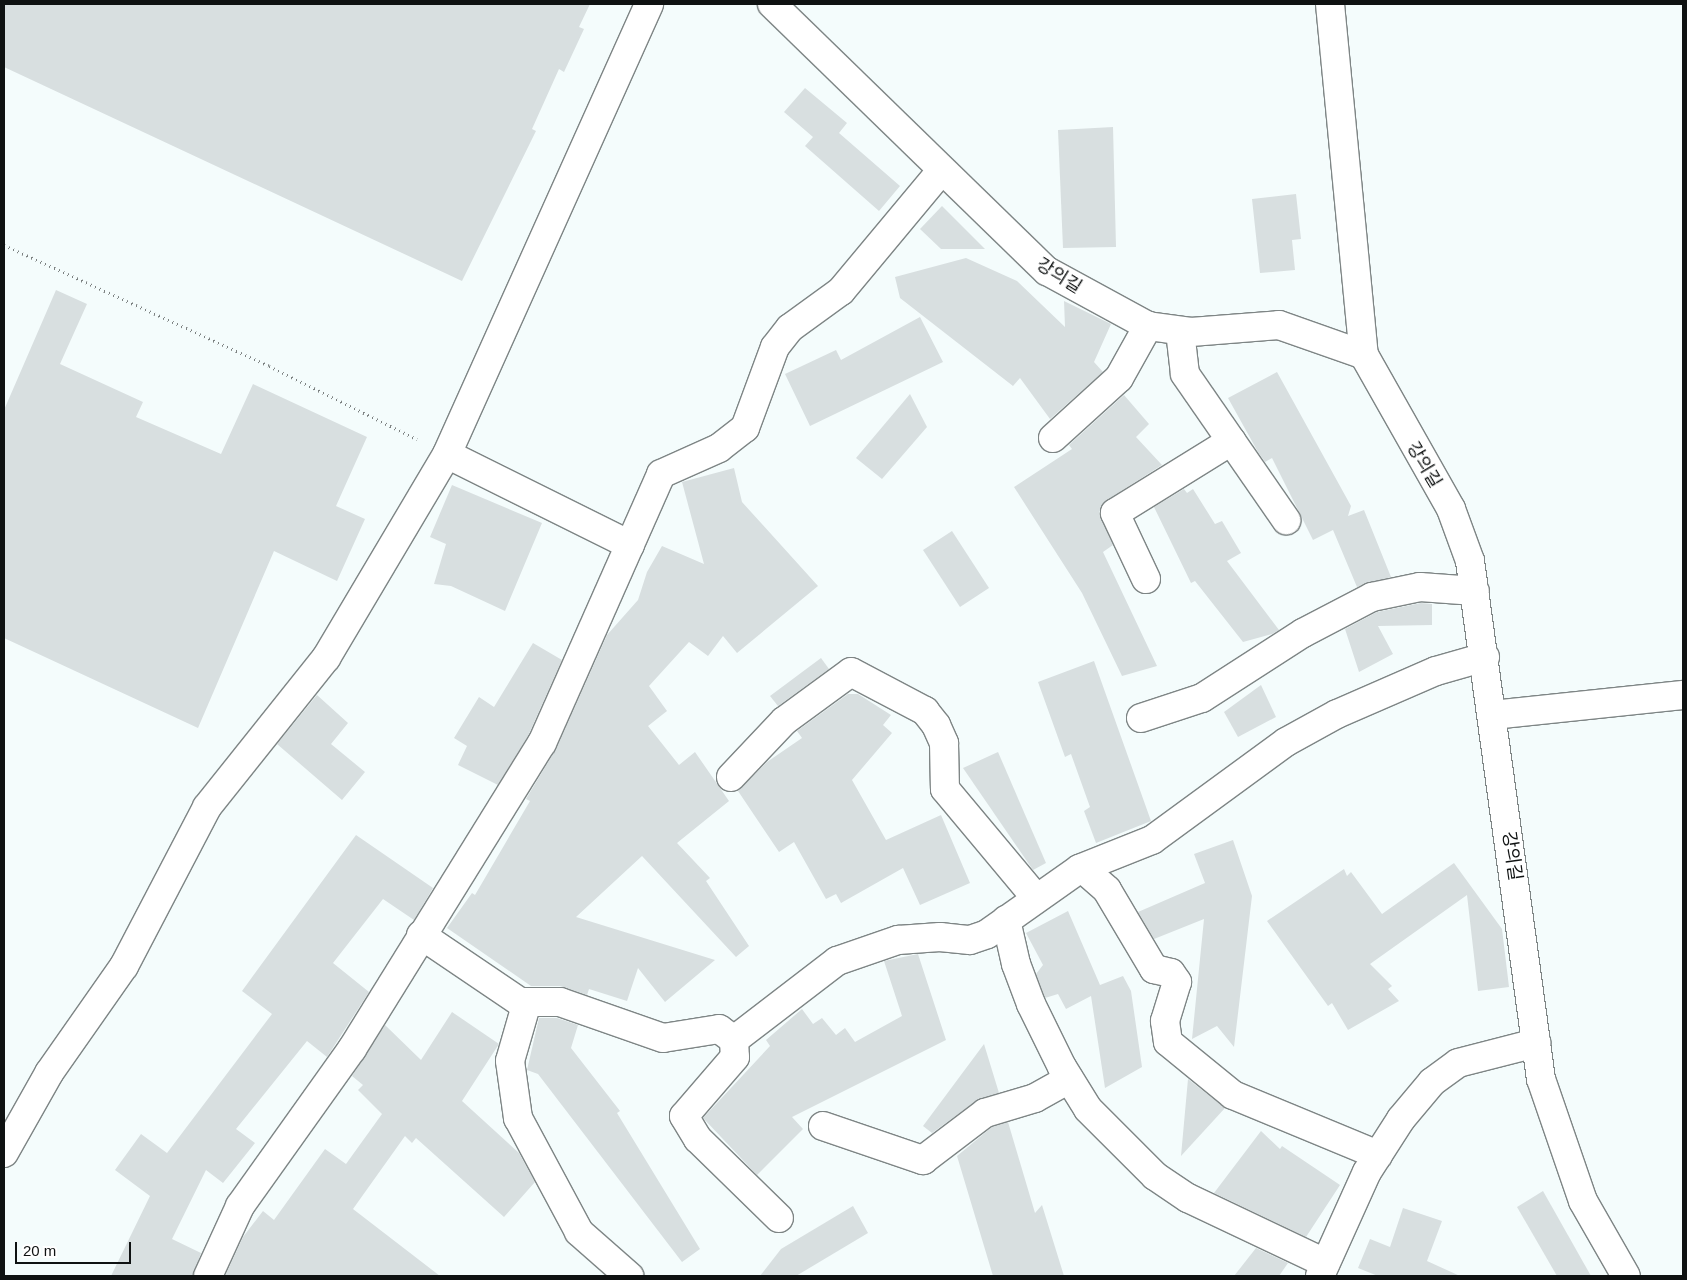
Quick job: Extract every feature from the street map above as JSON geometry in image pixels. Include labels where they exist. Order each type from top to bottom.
[{"type":"street","points":[[4,1153],[49,1073],[124,966],[207,807],[326,658],[447,454],[649,4]]},
{"type":"street","name":"강의길","points":[[772,4],[941,172],[1039,266],[1148,326],[1180,331],[1279,324],[1364,355],[1451,509],[1470,560],[1485,657],[1541,1079],[1583,1201],[1626,1276]]},
{"type":"street","points":[[1330,4],[1364,355]]},
{"type":"street","points":[[208,1276],[240,1206],[352,1049],[421,935],[542,743],[661,474],[719,448],[745,428],[775,347],[790,328],[842,291],[941,172]]},
{"type":"street","points":[[1053,438],[1119,378],[1148,326]]},
{"type":"street","points":[[1180,331],[1185,374],[1286,520]]},
{"type":"street","points":[[1146,579],[1115,513],[1232,441]]},
{"type":"street","points":[[447,454],[630,545]]},
{"type":"street","points":[[1141,718],[1202,698],[1304,633],[1372,597],[1420,587],[1475,591]]},
{"type":"street","points":[[734,1040],[838,961],[898,940],[940,937],[970,940],[1006,920],[1082,868],[1152,840],[1286,742],[1337,714],[1436,671],[1485,657]]},
{"type":"street","points":[[732,777],[784,721],[851,672],[925,711],[936,725],[944,743],[945,790],[1036,898]]},
{"type":"street","points":[[1492,715],[1683,695]]},
{"type":"street","points":[[1082,868],[1107,890],[1154,969],[1171,973],[1177,982],[1165,1021],[1168,1042],[1233,1095],[1378,1155]]},
{"type":"street","points":[[1006,920],[1028,996],[1069,1079],[1088,1109],[1155,1176],[1188,1198],[1322,1270],[1378,1155],[1401,1119],[1432,1082],[1458,1063],[1536,1043]]},
{"type":"street","points":[[421,935],[520,1002],[560,1002],[664,1038],[719,1029],[734,1040]]},
{"type":"street","points":[[527,1002],[510,1061],[518,1118],[579,1232],[630,1276]]},
{"type":"street","points":[[734,1040],[735,1056],[684,1116],[698,1139],[779,1218]]},
{"type":"street","points":[[823,1126],[924,1160],[985,1113],[1035,1098],[1069,1079]]},
{"type":"path","points":[[4,245],[269,366],[447,454]]},
{"type":"building","points":[[4,4],[590,4],[579,27],[584,29],[564,72],[559,69],[532,129],[536,131],[462,281],[4,67]]},
{"type":"building","points":[[805,88],[847,123],[839,133],[900,186],[879,211],[805,146],[813,137],[784,112]]},
{"type":"building","points":[[1113,127],[1116,247],[1063,248],[1058,130]]},
{"type":"building","points":[[1296,194],[1301,239],[1292,240],[1295,270],[1260,273],[1252,199]]},
{"type":"building","points":[[942,206],[985,249],[941,249],[920,229]]},
{"type":"building","points":[[966,258],[1017,281],[1065,327],[1064,301],[1111,324],[1094,362],[1103,372],[1050,419],[1020,378],[1013,386],[900,298],[895,277]]},
{"type":"building","points":[[56,290],[87,304],[60,364],[143,402],[136,417],[221,454],[253,384],[367,437],[336,506],[365,519],[337,581],[274,551],[198,728],[4,638],[4,410]]},
{"type":"building","points":[[920,317],[943,362],[810,426],[785,374],[836,350],[841,360]]},
{"type":"building","points":[[1277,372],[1351,506],[1348,516],[1364,510],[1391,577],[1357,587],[1333,530],[1313,540],[1272,458],[1265,462],[1258,452],[1228,398]]},
{"type":"building","points":[[910,394],[927,427],[882,479],[856,458]]},
{"type":"building","points":[[1124,395],[1149,424],[1136,437],[1162,465],[1107,500],[1099,512],[1113,545],[1103,552],[1157,666],[1122,676],[1082,593],[1014,487],[1072,449],[1069,445]]},
{"type":"building","points":[[734,468],[742,502],[818,586],[737,653],[723,636],[708,656],[689,642],[649,686],[667,711],[648,726],[679,765],[695,752],[729,801],[677,843],[710,878],[706,881],[749,946],[736,957],[642,856],[576,917],[715,960],[665,1002],[638,968],[627,1001],[589,989],[587,995],[560,986],[531,986],[447,928],[472,893],[475,895],[530,801],[526,799],[556,749],[607,635],[638,600],[647,572],[662,546],[704,564],[682,482]]},
{"type":"building","points":[[452,485],[542,523],[505,611],[451,586],[434,584],[446,544],[430,537]]},
{"type":"building","points":[[1184,489],[1187,493],[1193,489],[1215,524],[1222,521],[1241,553],[1227,561],[1279,630],[1272,634],[1243,642],[1195,581],[1191,583],[1154,507]]},
{"type":"building","points":[[952,531],[989,588],[960,607],[923,550]]},
{"type":"building","points":[[1421,603],[1432,604],[1432,625],[1378,626],[1393,654],[1359,672],[1345,629],[1377,612]]},
{"type":"building","points":[[533,643],[562,660],[528,736],[498,785],[458,765],[467,746],[454,738],[479,697],[494,707]]},
{"type":"building","points":[[821,658],[829,669],[778,706],[770,696]]},
{"type":"building","points":[[1094,661],[1151,821],[1096,843],[1084,811],[1090,807],[1071,754],[1065,757],[1038,682]]},
{"type":"building","points":[[1261,685],[1276,717],[1238,737],[1224,712]]},
{"type":"building","points":[[848,694],[858,694],[891,715],[883,725],[892,733],[852,780],[886,840],[941,815],[970,883],[920,905],[903,868],[841,903],[836,894],[826,899],[794,842],[779,852],[738,791],[767,762],[802,738],[797,731]]},
{"type":"building","points":[[317,695],[348,723],[331,744],[365,772],[342,800],[277,744]]},
{"type":"building","points":[[998,752],[1046,863],[1033,870],[963,768]]},
{"type":"building","points":[[356,835],[433,888],[414,920],[383,899],[333,963],[369,992],[327,1057],[307,1041],[236,1129],[255,1143],[223,1183],[206,1170],[172,1239],[201,1253],[193,1276],[111,1276],[150,1196],[115,1170],[141,1134],[167,1153],[272,1014],[242,991]]},
{"type":"building","points":[[1233,840],[1252,896],[1234,1047],[1217,1026],[1192,1039],[1204,919],[1154,939],[1138,912],[1205,883],[1194,854]]},
{"type":"building","points":[[1454,863],[1502,929],[1509,987],[1478,991],[1467,895],[1370,964],[1392,986],[1388,989],[1399,1001],[1348,1030],[1332,1003],[1328,1006],[1267,921],[1344,869],[1347,876],[1351,872],[1382,914]]},
{"type":"building","points":[[1068,911],[1100,985],[1123,976],[1131,991],[1142,1067],[1105,1088],[1091,996],[1066,1009],[1058,994],[1045,998],[1036,974],[1043,965],[1026,933]]},
{"type":"building","points":[[918,954],[946,1040],[792,1117],[803,1129],[757,1175],[703,1118],[770,1046],[766,1040],[802,1009],[813,1024],[822,1018],[836,1035],[845,1028],[855,1042],[902,1016],[884,961]]},
{"type":"building","points":[[452,1012],[499,1044],[462,1101],[519,1153],[535,1182],[504,1217],[416,1138],[412,1143],[405,1136],[353,1209],[440,1276],[225,1276],[243,1237],[263,1211],[274,1220],[325,1149],[346,1164],[382,1114],[358,1090],[363,1085],[352,1076],[385,1025],[421,1060]]},
{"type":"building","points":[[539,1018],[557,1018],[578,1025],[571,1048],[620,1111],[617,1113],[700,1249],[682,1262],[538,1074],[527,1070]]},
{"type":"building","points":[[984,1044],[999,1093],[976,1101],[932,1133],[923,1126]]},
{"type":"building","points":[[1188,1079],[1225,1108],[1181,1156]]},
{"type":"building","points":[[1008,1122],[1035,1213],[1042,1205],[1064,1276],[993,1276],[957,1156],[992,1127]]},
{"type":"building","points":[[1261,1131],[1280,1149],[1282,1146],[1340,1185],[1306,1237],[1214,1193]]},
{"type":"building","points":[[1543,1191],[1591,1276],[1557,1276],[1517,1207]]},
{"type":"building","points":[[853,1206],[868,1233],[796,1276],[760,1276],[781,1249]]},
{"type":"building","points":[[1403,1208],[1442,1221],[1427,1261],[1460,1276],[1378,1276],[1358,1268],[1370,1239],[1390,1247]]},
{"type":"building","points":[[1256,1248],[1288,1263],[1279,1276],[1234,1276]]}]
